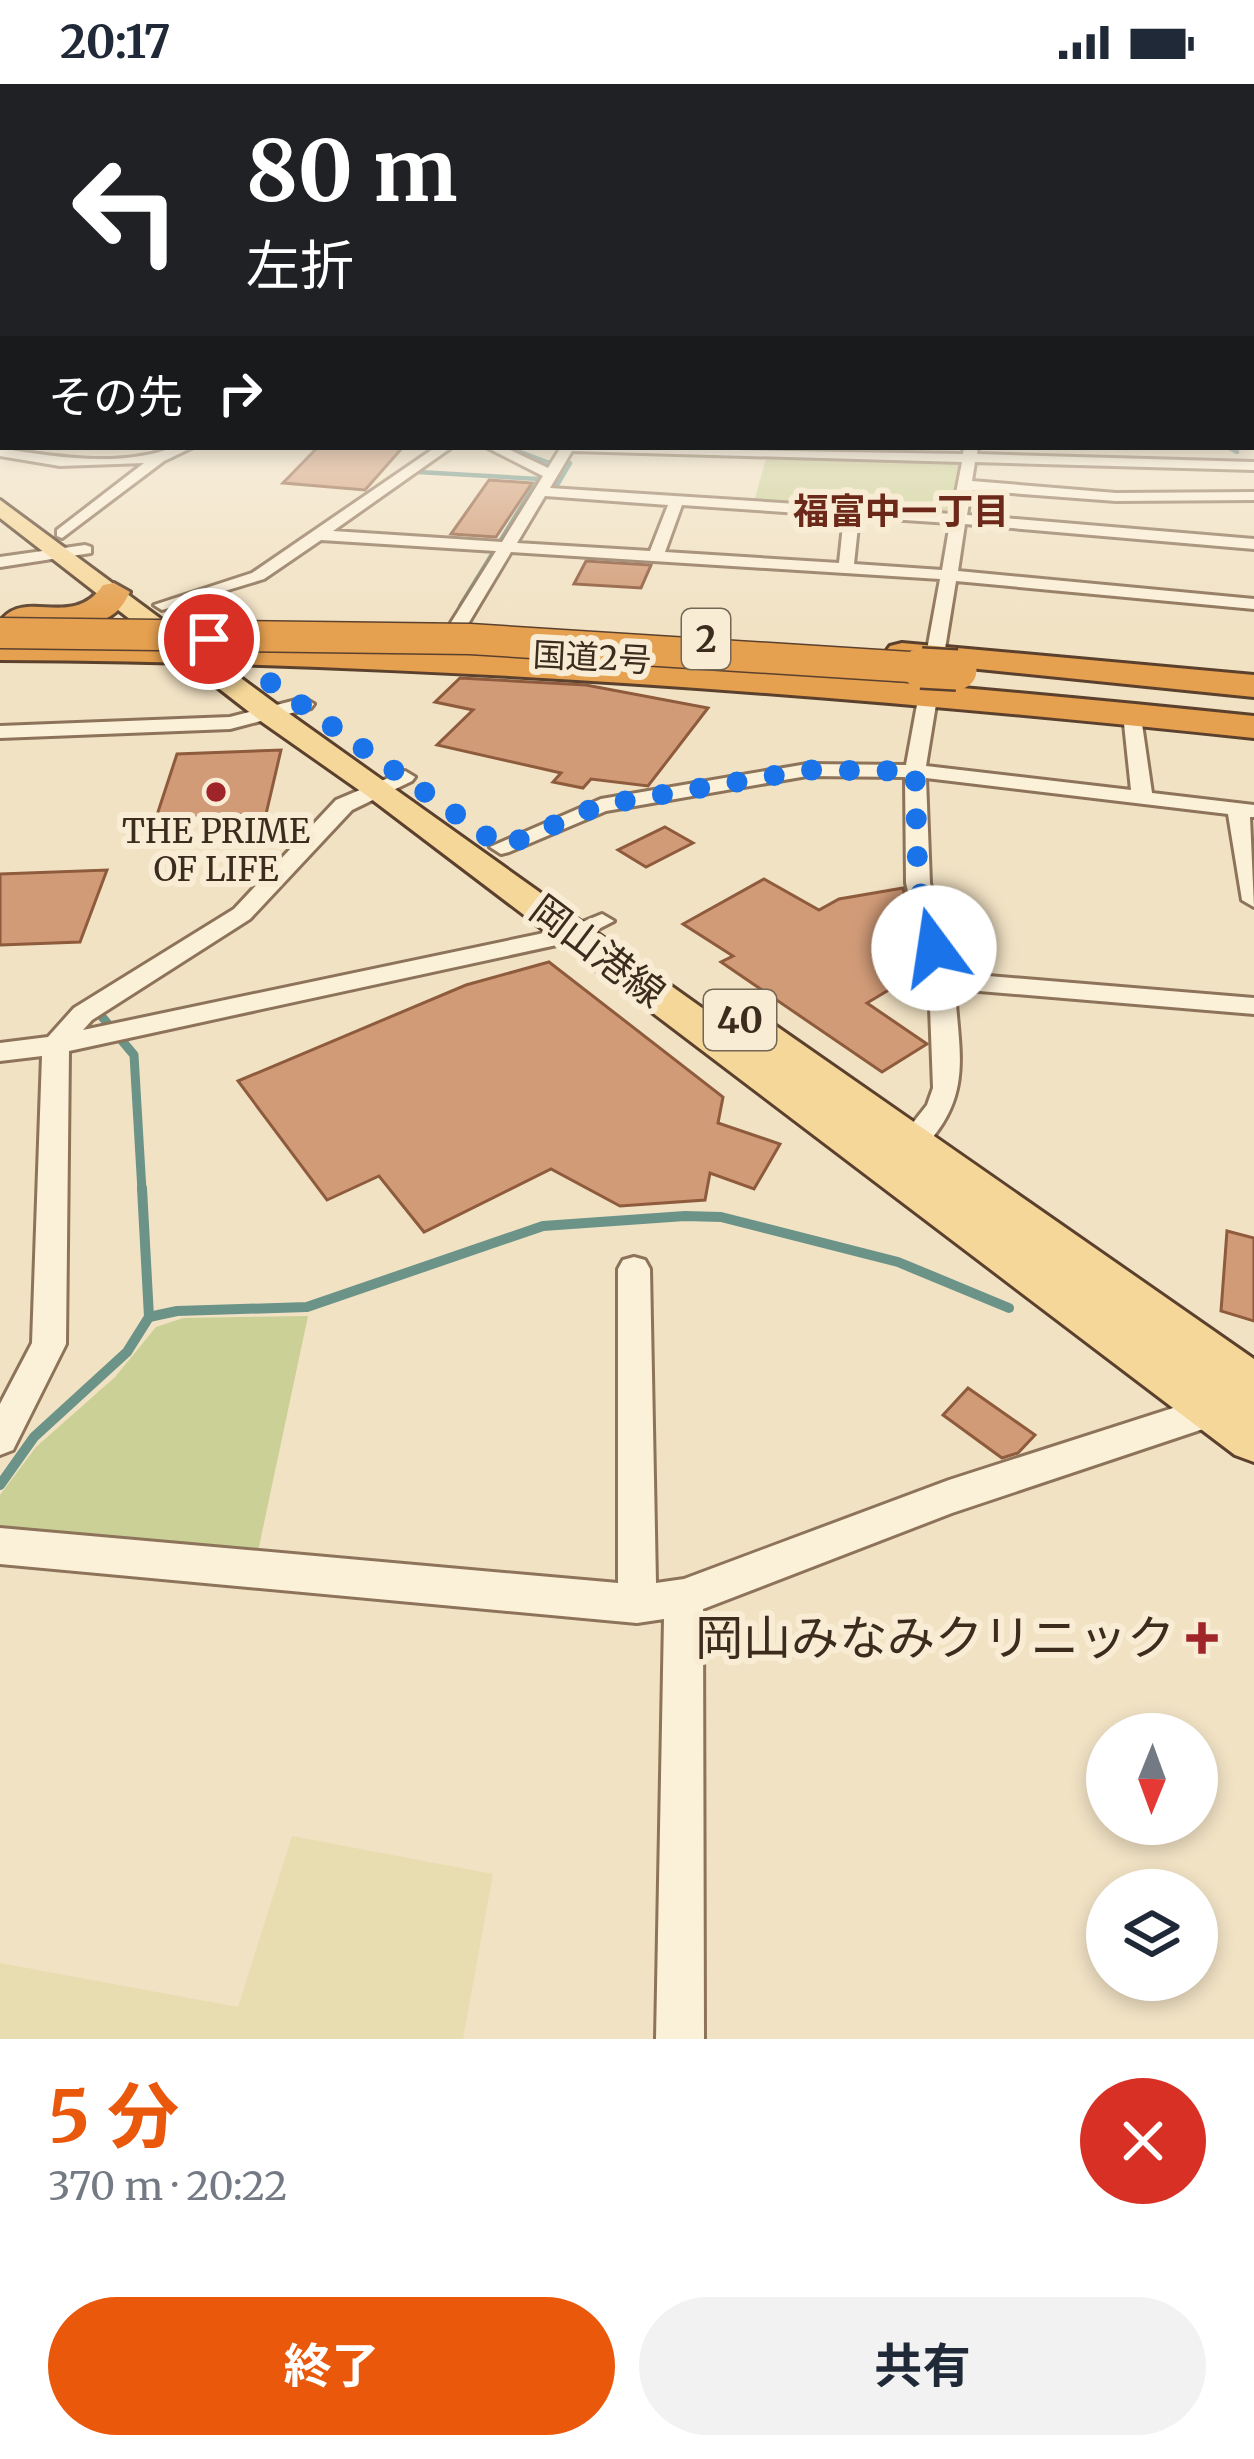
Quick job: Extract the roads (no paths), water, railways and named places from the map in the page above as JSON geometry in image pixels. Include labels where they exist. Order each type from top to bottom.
[{"type":"highway","points":[[0,634],[82,616],[106,605],[114,592]]},
{"type":"highway","name":"2","points":[[187,633],[456,629],[605,633],[944,675],[1254,686]]},
{"type":"highway","points":[[0,634],[187,633],[478,659]]},
{"type":"highway","name":"国道2号","points":[[0,634],[462,650],[944,675],[1254,698]]},
{"type":"highway","points":[[287,704],[281,683],[288,671],[323,657],[478,659],[944,675],[1133,714],[1254,727]]},
{"type":"highway","name":"国道2号","points":[[944,675],[1254,711]]},
{"type":"main road","name":"岡山港線","points":[[0,488],[391,783],[1241,1398]]},
{"type":"main road","name":"岡山港線","points":[[0,507],[71,546],[114,592],[187,633]]},
{"type":"main road","name":"岡山港線","points":[[391,783],[502,847],[588,927],[910,1143],[1241,1398],[1254,1438]]},
{"type":"street","points":[[0,452],[60,462],[159,458],[179,450]]},
{"type":"street","points":[[187,633],[258,576],[441,450]]},
{"type":"street","points":[[510,450],[562,459],[970,452],[1254,462]]},
{"type":"street","points":[[910,1143],[940,1109],[946,1088],[942,980],[918,883],[915,771],[944,675],[948,575],[970,452]]},
{"type":"street","points":[[0,562],[71,546],[159,458]]},
{"type":"street","points":[[456,629],[500,547],[545,494],[562,459]]},
{"type":"street","points":[[964,485],[1116,497],[1254,496]]},
{"type":"street","points":[[545,494],[957,519],[1254,544]]},
{"type":"street","points":[[656,556],[676,503]]},
{"type":"street","points":[[846,568],[852,514]]},
{"type":"street","points":[[319,535],[948,575],[1254,604]]},
{"type":"street","points":[[0,732],[230,723],[287,704]]},
{"type":"street","points":[[1133,714],[1142,797]]},
{"type":"street","points":[[502,847],[601,805],[807,770],[915,771],[1246,810],[1254,901]]},
{"type":"street","points":[[0,1439],[49,1344],[56,1045],[82,1014],[242,914],[344,805],[391,783]]},
{"type":"street","points":[[0,1052],[56,1045],[588,927]]},
{"type":"street","points":[[942,980],[1254,1006]]},
{"type":"street","points":[[634,1269],[637,1604]]},
{"type":"street","points":[[0,1546],[637,1604],[684,1598],[949,1497],[1241,1398]]},
{"type":"street","points":[[680,2039],[684,1598]]},
{"type":"waterway","points":[[515,450],[547,462],[570,463],[553,492]]},
{"type":"waterway","points":[[1233,450],[1237,452]]},
{"type":"waterway","points":[[418,472],[539,479],[531,492]]},
{"type":"waterway","points":[[461,606],[533,489]]},
{"type":"waterway","points":[[550,496],[554,489]]},
{"type":"waterway","points":[[98,1012],[134,1055],[142,1191]]},
{"type":"waterway","points":[[142,1188],[149,1317]]},
{"type":"waterway","points":[[149,1317],[177,1311],[307,1307],[543,1226],[685,1216],[721,1217],[898,1262],[1009,1308]]},
{"type":"waterway","points":[[0,1485],[34,1437],[127,1352],[149,1317]]},
{"type":"place","name":"THE PRIME OF LIFE","points":[[216,792]]},
{"type":"place","name":"岡山みなみクリニック","points":[[1202,1638]]},
{"type":"district","name":"福富中一丁目","points":[[901,511]]}]
